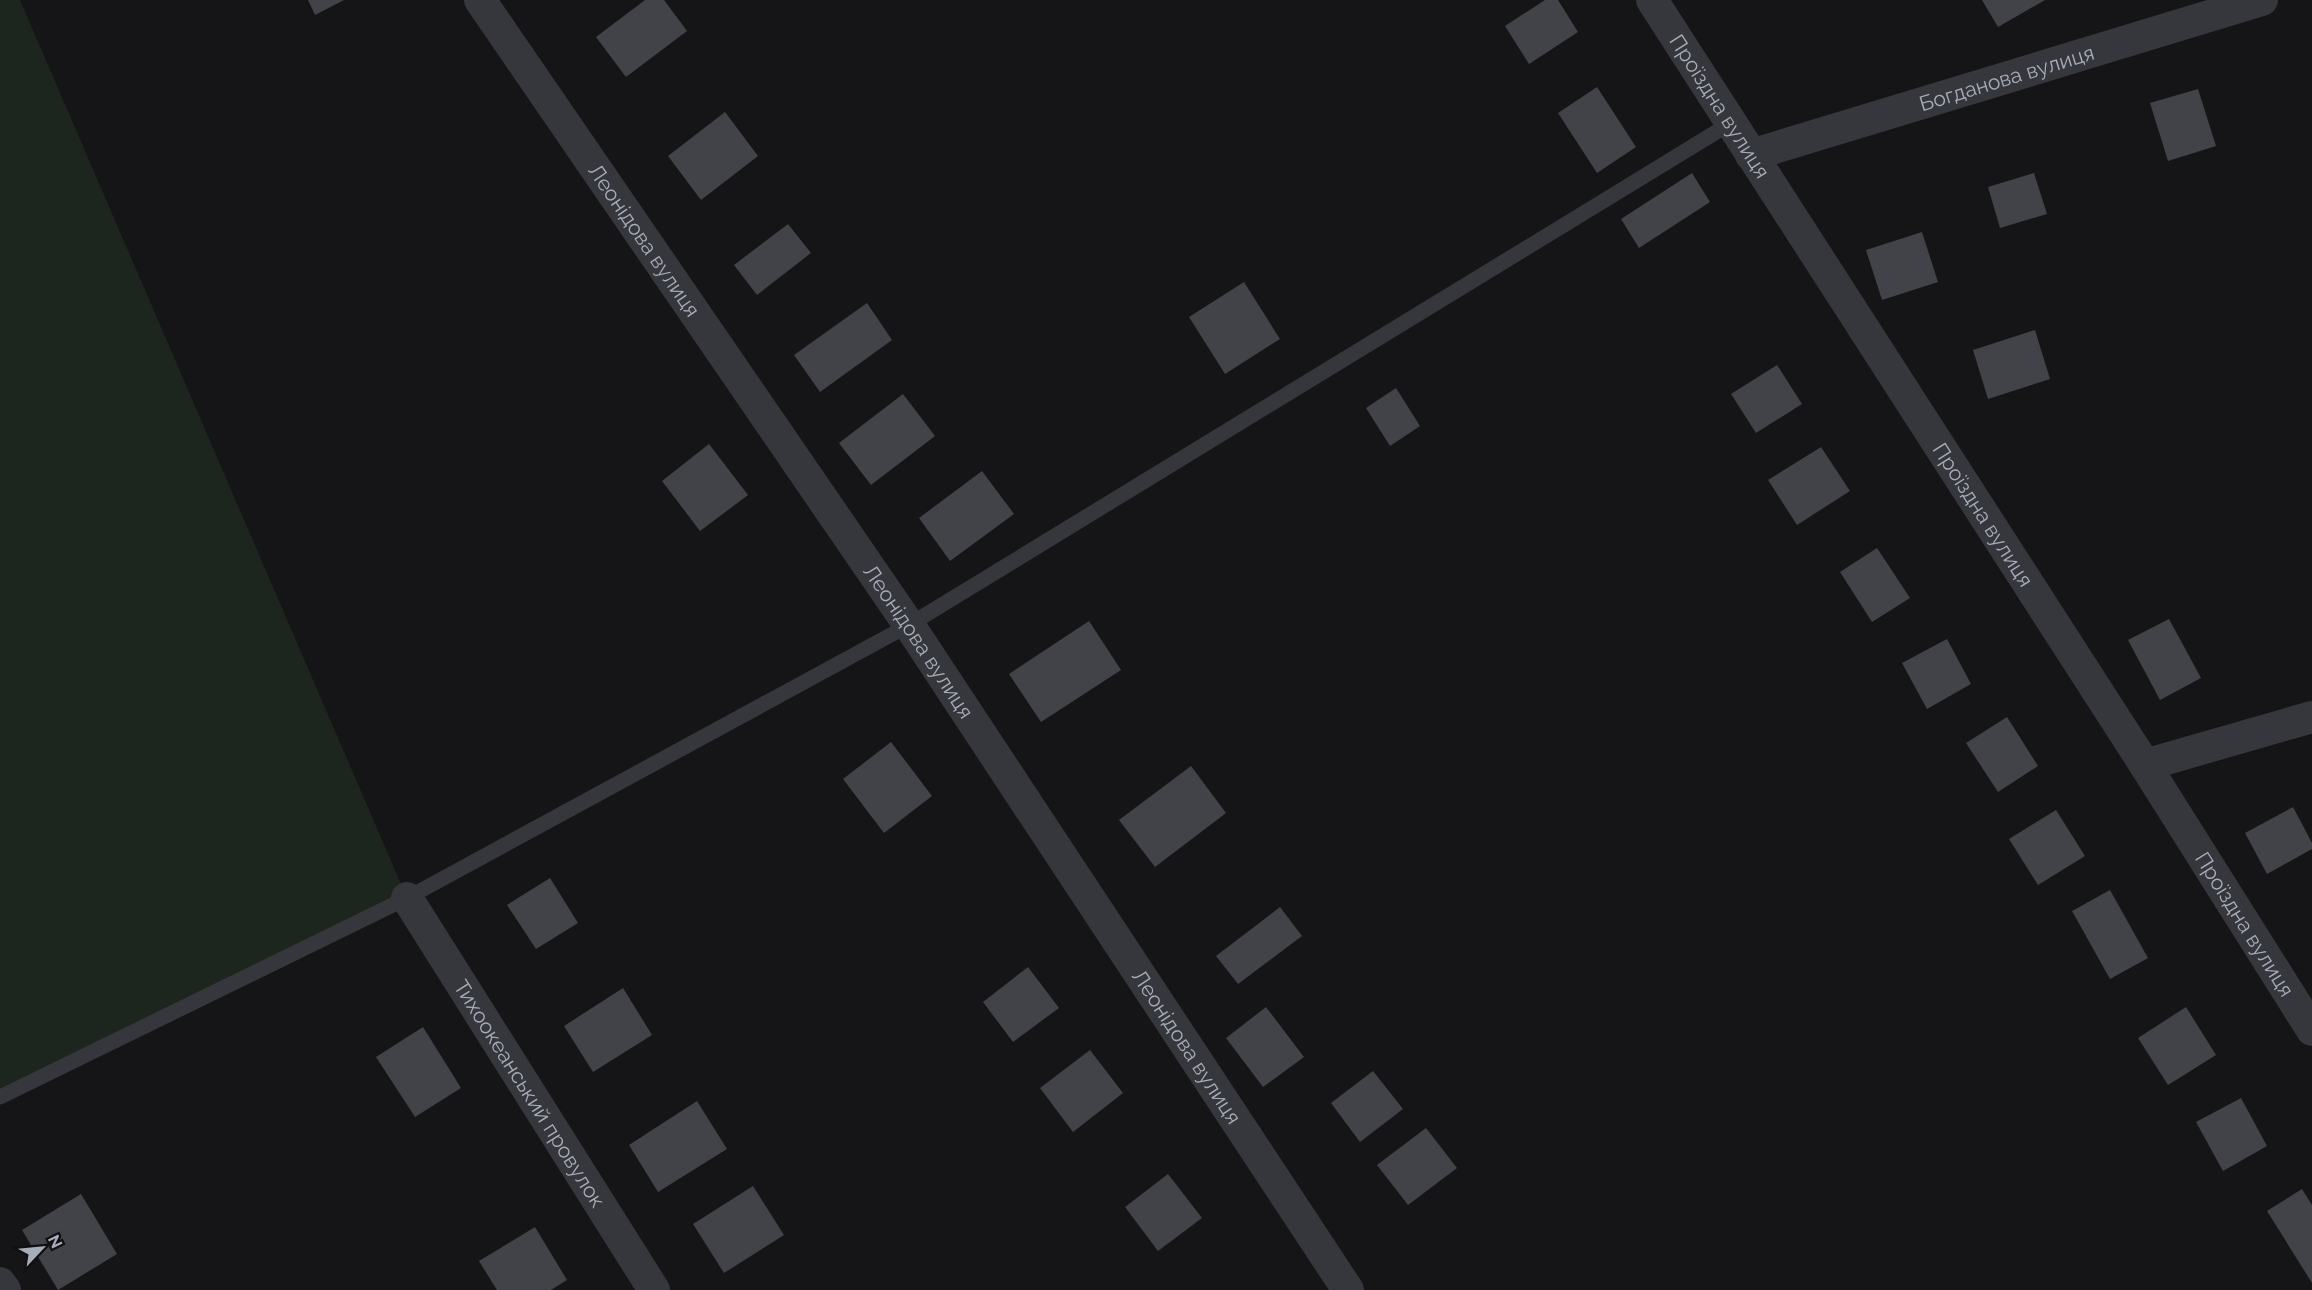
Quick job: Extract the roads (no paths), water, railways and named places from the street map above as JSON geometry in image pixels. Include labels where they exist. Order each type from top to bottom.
[{"type":"street","name":"Леонідова вулиця","points":[[480,0],[909,625],[1348,1290]]},
{"type":"street","name":"Проїздна вулиця","points":[[1652,0],[2145,765],[2312,1030]]},
{"type":"street","name":"Богданова вулиця","points":[[1751,155],[2262,0]]},
{"type":"street","points":[[2145,765],[2312,717]]},
{"type":"street","name":"Тихоокеанський провулок","points":[[407,898],[654,1290]]},
{"type":"street","points":[[0,1283],[5,1290]]},
{"type":"lane","points":[[0,1097],[407,898],[909,625],[1731,123]]}]
